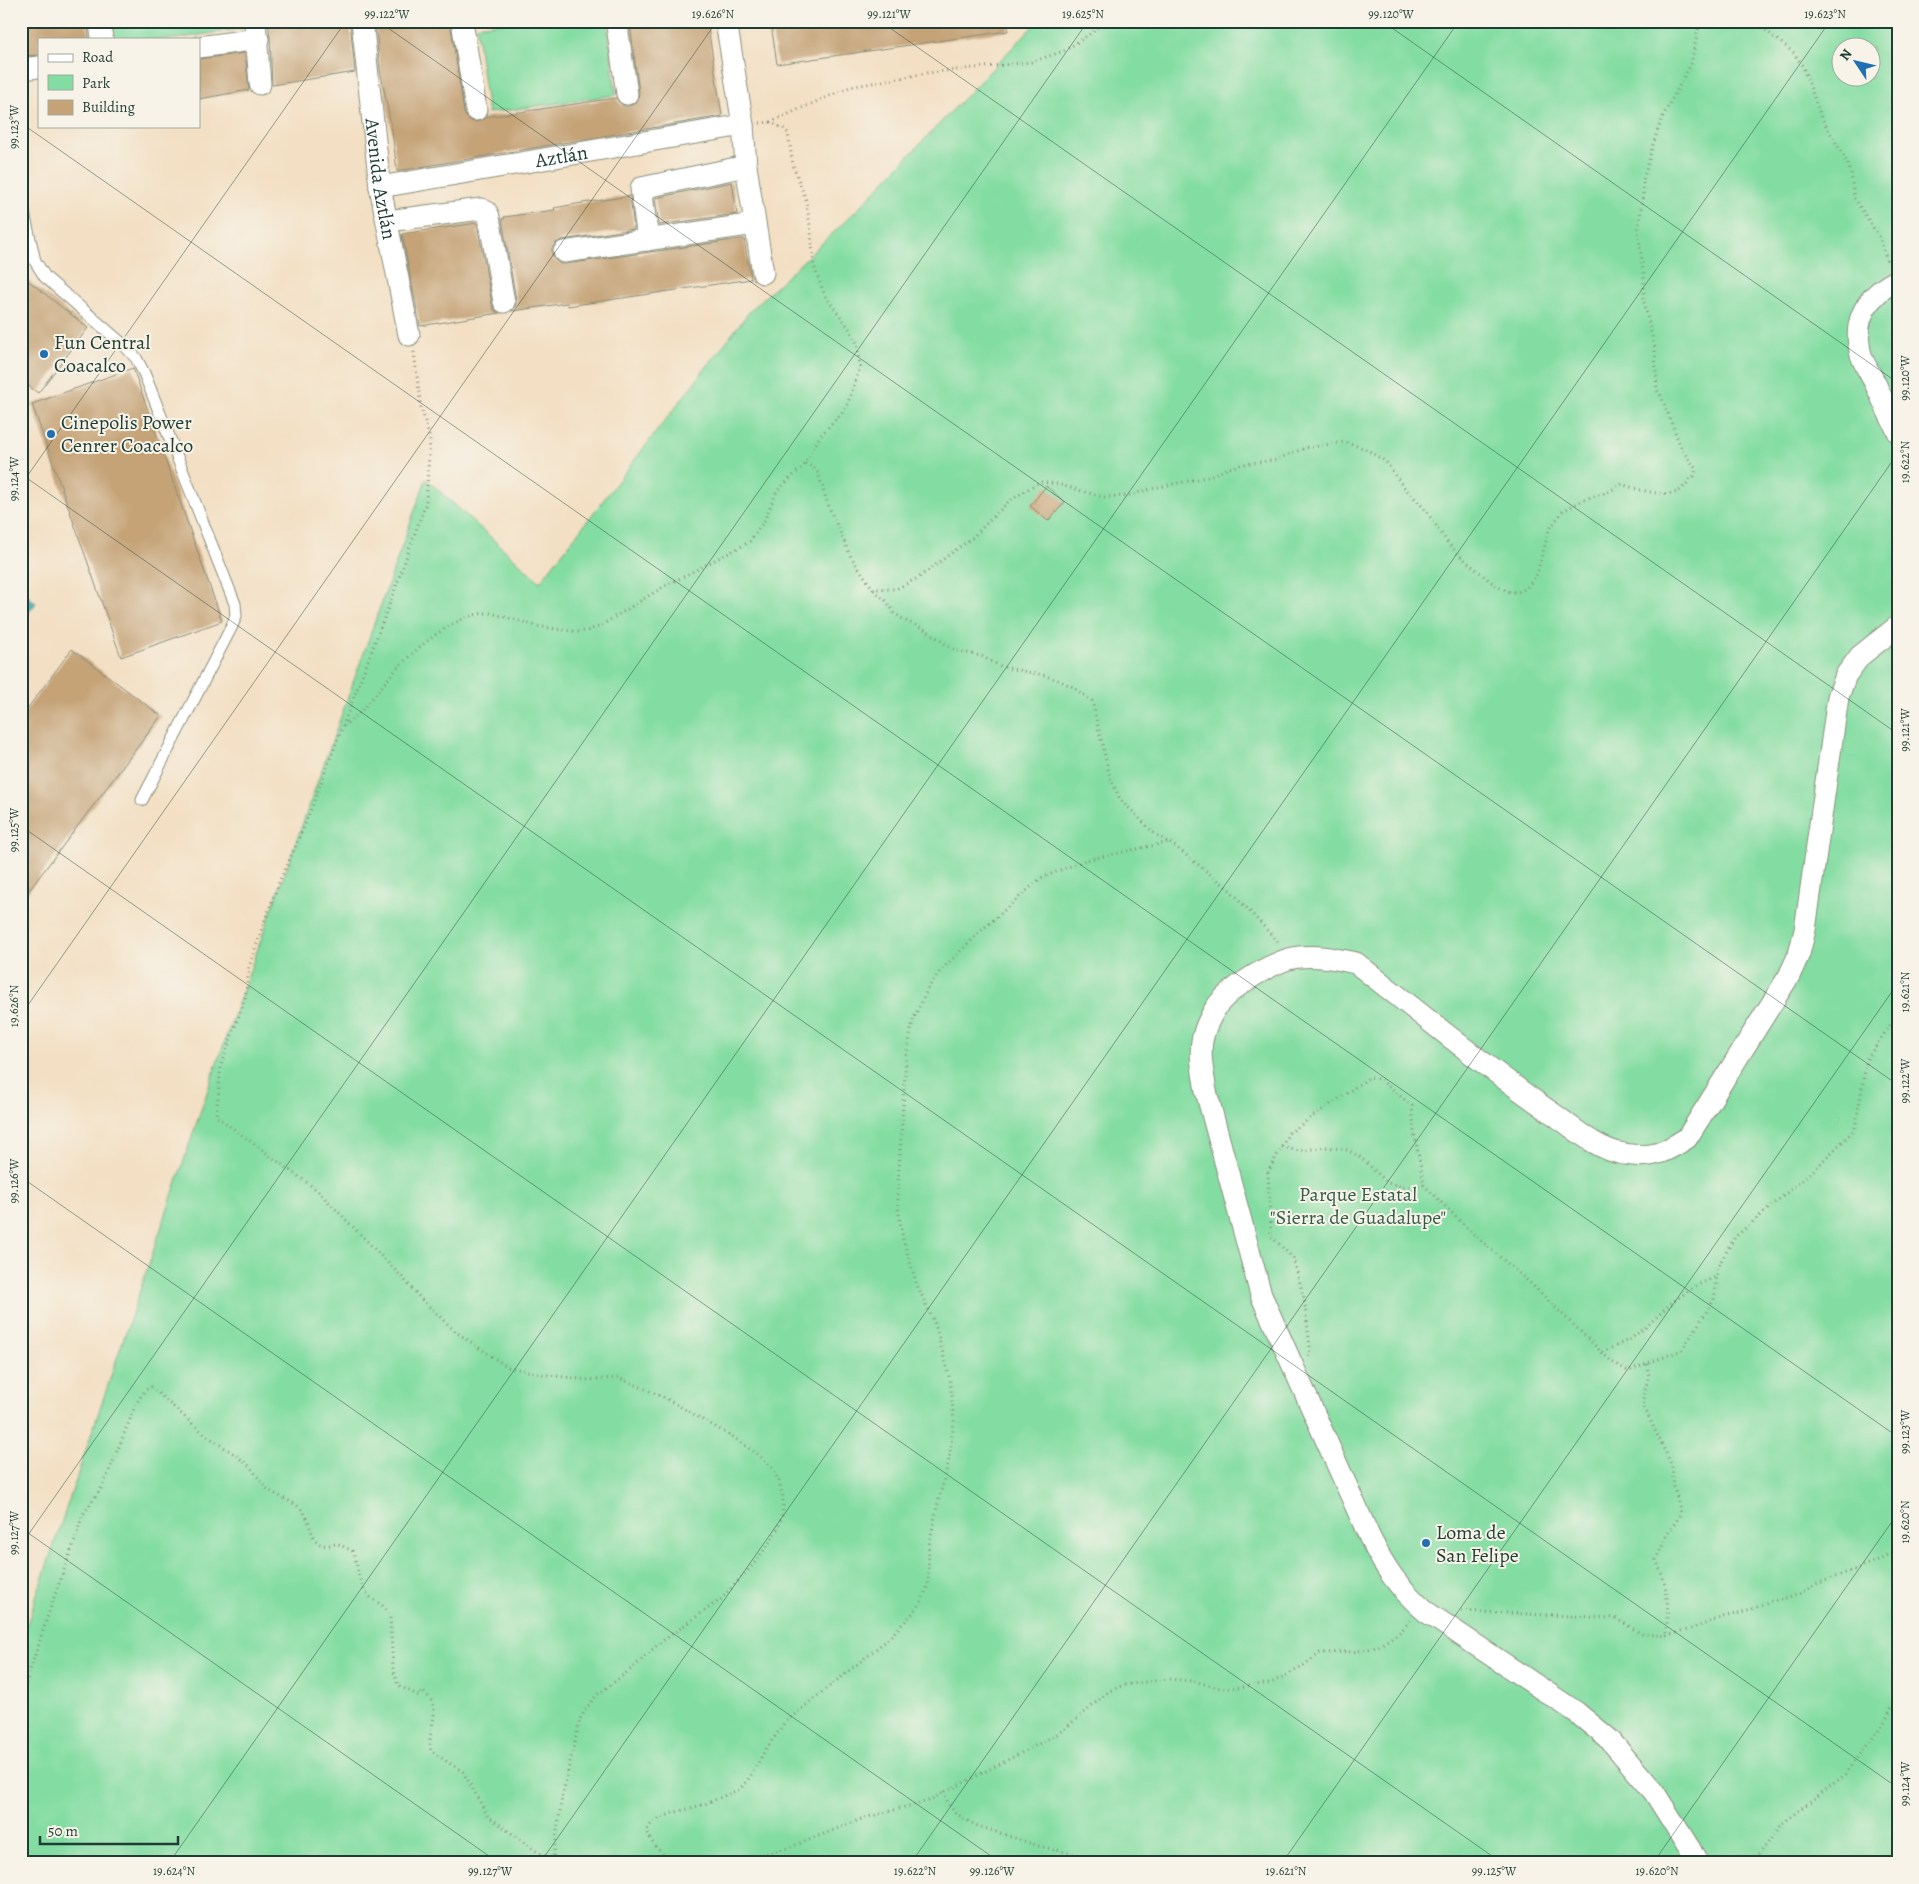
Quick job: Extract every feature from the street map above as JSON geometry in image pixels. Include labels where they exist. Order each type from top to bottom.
[{"type":"street","points":[[100,21],[102,38]]},
{"type":"street","name":"Avenida Aztlán","points":[[362,21],[380,186],[409,335]]},
{"type":"street","points":[[462,21],[476,110]]},
{"type":"street","points":[[618,21],[617,26],[627,94]]},
{"type":"street","points":[[726,21],[743,125],[746,166],[762,273]]},
{"type":"street","points":[[200,48],[256,30],[260,84]]},
{"type":"street","points":[[21,69],[38,67]]},
{"type":"street","name":"Aztlán","points":[[380,186],[743,125]]},
{"type":"street","points":[[648,240],[641,188],[746,166]]},
{"type":"street","points":[[387,221],[481,209],[487,212],[504,302]]},
{"type":"street","points":[[564,252],[755,224]]},
{"type":"street","points":[[1892,282],[1872,298],[1861,314],[1858,332],[1860,353],[1898,432]]},
{"type":"street","points":[[1697,1863],[1654,1792],[1610,1740],[1576,1712],[1425,1611],[1406,1594],[1384,1565],[1370,1538],[1261,1295],[1206,1091],[1201,1059],[1203,1035],[1216,1007],[1242,983],[1271,966],[1297,957],[1328,957],[1356,964],[1523,1093],[1600,1146],[1622,1154],[1645,1157],[1668,1150],[1687,1138],[1789,976],[1799,954],[1805,930],[1838,698],[1846,675],[1860,656],[1898,626]]},
{"type":"lane","points":[[21,200],[35,261],[39,270],[136,358],[148,382],[235,604],[236,616],[232,626],[142,800]]},
{"type":"path","points":[[743,125],[770,122],[850,87],[927,73],[1031,62],[1064,51],[1093,32],[1103,21]]},
{"type":"path","points":[[873,589],[896,589],[918,578],[972,538],[1008,502],[1041,482],[1057,484],[1103,497],[1127,496],[1207,477],[1228,468],[1275,460],[1305,448],[1335,443],[1344,442],[1366,449],[1386,462],[1459,555],[1489,582],[1510,592],[1518,592],[1531,583],[1539,569],[1549,530],[1563,511],[1571,506],[1608,492],[1622,484],[1653,492],[1676,492],[1694,476],[1696,469],[1682,450],[1661,396],[1656,390],[1655,349],[1650,335],[1644,302],[1644,278],[1638,230],[1643,196],[1643,181],[1654,141],[1662,118],[1691,64],[1700,21]]},
{"type":"path","points":[[1754,21],[1794,53],[1805,70],[1821,117],[1849,166],[1854,198],[1880,238],[1892,282]]},
{"type":"path","points":[[343,726],[356,717],[414,652],[460,620],[483,612],[538,626],[577,632],[586,631],[600,626],[663,587],[744,545],[750,541],[768,514],[777,491],[806,464],[820,436],[847,406],[857,376],[860,359],[857,343],[853,335],[825,296],[816,274],[806,200],[793,165],[788,133],[783,128],[770,122]]},
{"type":"path","points":[[21,1698],[82,1516],[102,1487],[136,1404],[145,1390],[151,1387],[205,1434],[246,1464],[258,1475],[267,1488],[301,1510],[306,1516],[314,1539],[319,1544],[330,1546],[337,1543],[352,1550],[360,1582],[374,1601],[387,1609],[390,1617],[395,1677],[398,1685],[419,1696],[422,1691],[429,1696],[433,1703],[435,1711],[431,1726],[430,1743],[432,1751],[463,1772],[488,1816],[539,1853],[554,1861],[562,1797],[580,1719],[588,1706],[597,1695],[634,1667],[657,1645],[732,1589],[762,1554],[778,1528],[783,1513],[780,1481],[772,1468],[761,1457],[726,1433],[664,1398],[618,1378],[588,1380],[556,1377],[508,1367],[456,1332],[426,1304],[317,1190],[216,1116],[221,1066],[245,999],[249,968],[280,880],[288,866],[306,822],[426,503],[430,439],[421,408],[413,346],[409,335]]},
{"type":"path","points":[[806,464],[813,467],[818,473],[828,505],[851,557],[873,589],[888,602],[894,613],[926,630],[951,648],[981,656],[1002,667],[1058,680],[1073,687],[1092,701],[1106,762],[1120,799],[1155,834],[1169,842],[1230,890],[1273,937],[1297,957]]},
{"type":"path","points":[[675,1863],[654,1845],[647,1830],[651,1824],[673,1813],[705,1804],[740,1789],[750,1777],[766,1749],[785,1722],[886,1641],[912,1614],[922,1600],[928,1586],[929,1545],[949,1460],[954,1421],[948,1372],[935,1324],[917,1285],[903,1239],[898,1207],[898,1184],[905,1097],[905,1066],[911,1028],[928,988],[942,969],[983,929],[1041,878],[1086,860],[1169,842]]},
{"type":"path","points":[[1295,1372],[1311,1354],[1304,1298],[1293,1258],[1271,1236],[1268,1172],[1289,1133],[1370,1077],[1380,1080],[1412,1106],[1414,1131],[1424,1185],[1472,1233],[1528,1281],[1612,1362],[1628,1371],[1682,1350],[1714,1300],[1718,1266],[1735,1237],[1816,1168],[1855,1130],[1867,1060],[1898,1014]]},
{"type":"path","points":[[1282,1147],[1299,1151],[1326,1147],[1348,1150],[1360,1157],[1388,1183],[1403,1187],[1424,1185]]},
{"type":"path","points":[[1602,1352],[1629,1340],[1677,1299],[1697,1285],[1716,1278]]},
{"type":"path","points":[[1647,1364],[1649,1376],[1643,1396],[1644,1407],[1672,1466],[1674,1487],[1681,1513],[1666,1537],[1656,1560],[1664,1579],[1669,1601],[1666,1636]]},
{"type":"path","points":[[1457,1611],[1615,1618],[1642,1634],[1666,1636],[1723,1617],[1748,1611],[1770,1601],[1787,1599],[1814,1585],[1874,1562],[1898,1549]]},
{"type":"path","points":[[744,1863],[749,1858],[791,1847],[838,1826],[920,1803],[1056,1734],[1109,1691],[1116,1688],[1134,1683],[1168,1679],[1193,1681],[1224,1689],[1271,1683],[1300,1668],[1320,1653],[1354,1652],[1377,1647],[1399,1633],[1411,1620],[1425,1611]]},
{"type":"path","points":[[1752,1863],[1781,1824],[1846,1774],[1885,1721],[1898,1696]]},
{"type":"path","points":[[944,1791],[946,1800],[955,1812],[975,1825],[1039,1846],[1113,1863]]},
{"type":"green space","points":[[111,21],[245,21],[245,28],[181,38],[113,38]]},
{"type":"green space","points":[[516,21],[607,21],[616,95],[488,113],[476,26]]},
{"type":"green space","name":"Parque Estatal \"Sierra de Guadalupe\"","points":[[1038,21],[1898,21],[1898,1863],[21,1863],[21,1642],[218,1060],[426,479],[540,582],[750,311],[853,214]]},
{"type":"water","points":[[25,594],[36,603],[21,622],[21,598]]},
{"type":"building","points":[[21,21],[88,21],[89,38],[38,38],[38,55],[21,56]]},
{"type":"building","points":[[268,21],[350,21],[355,72],[272,85]]},
{"type":"building","points":[[375,21],[450,21],[464,112],[467,118],[477,122],[486,117],[616,98],[623,106],[634,104],[638,99],[639,92],[630,24],[642,21],[707,21],[722,116],[397,171],[392,131],[380,69]]},
{"type":"building","points":[[789,21],[1008,21],[1008,31],[777,64],[771,24]]},
{"type":"building","points":[[245,53],[249,90],[200,99],[200,59]]},
{"type":"building","points":[[732,182],[737,214],[659,225],[655,198]]},
{"type":"building","points":[[630,196],[634,229],[562,240],[552,248],[555,260],[560,264],[566,264],[744,239],[751,279],[568,306],[567,303],[512,311],[516,306],[516,300],[502,219],[504,217]]},
{"type":"building","points":[[477,223],[492,304],[494,310],[499,313],[420,326],[402,234]]},
{"type":"building","name":"Fun Central Coacalco","points":[[21,275],[88,328],[38,393],[21,380]]},
{"type":"building","points":[[133,368],[222,621],[121,657],[32,404]]},
{"type":"building","points":[[1046,486],[1065,502],[1048,521],[1030,506]]},
{"type":"building","points":[[72,649],[161,716],[21,901],[21,717]]},
{"type":"place","name":"Fun Central Coacalco","points":[[44,354]]},
{"type":"place","name":"Cinepolis Power Cenrer Coacalco","points":[[51,434]]},
{"type":"place","name":"Loma de San Felipe","points":[[1426,1543]]}]
